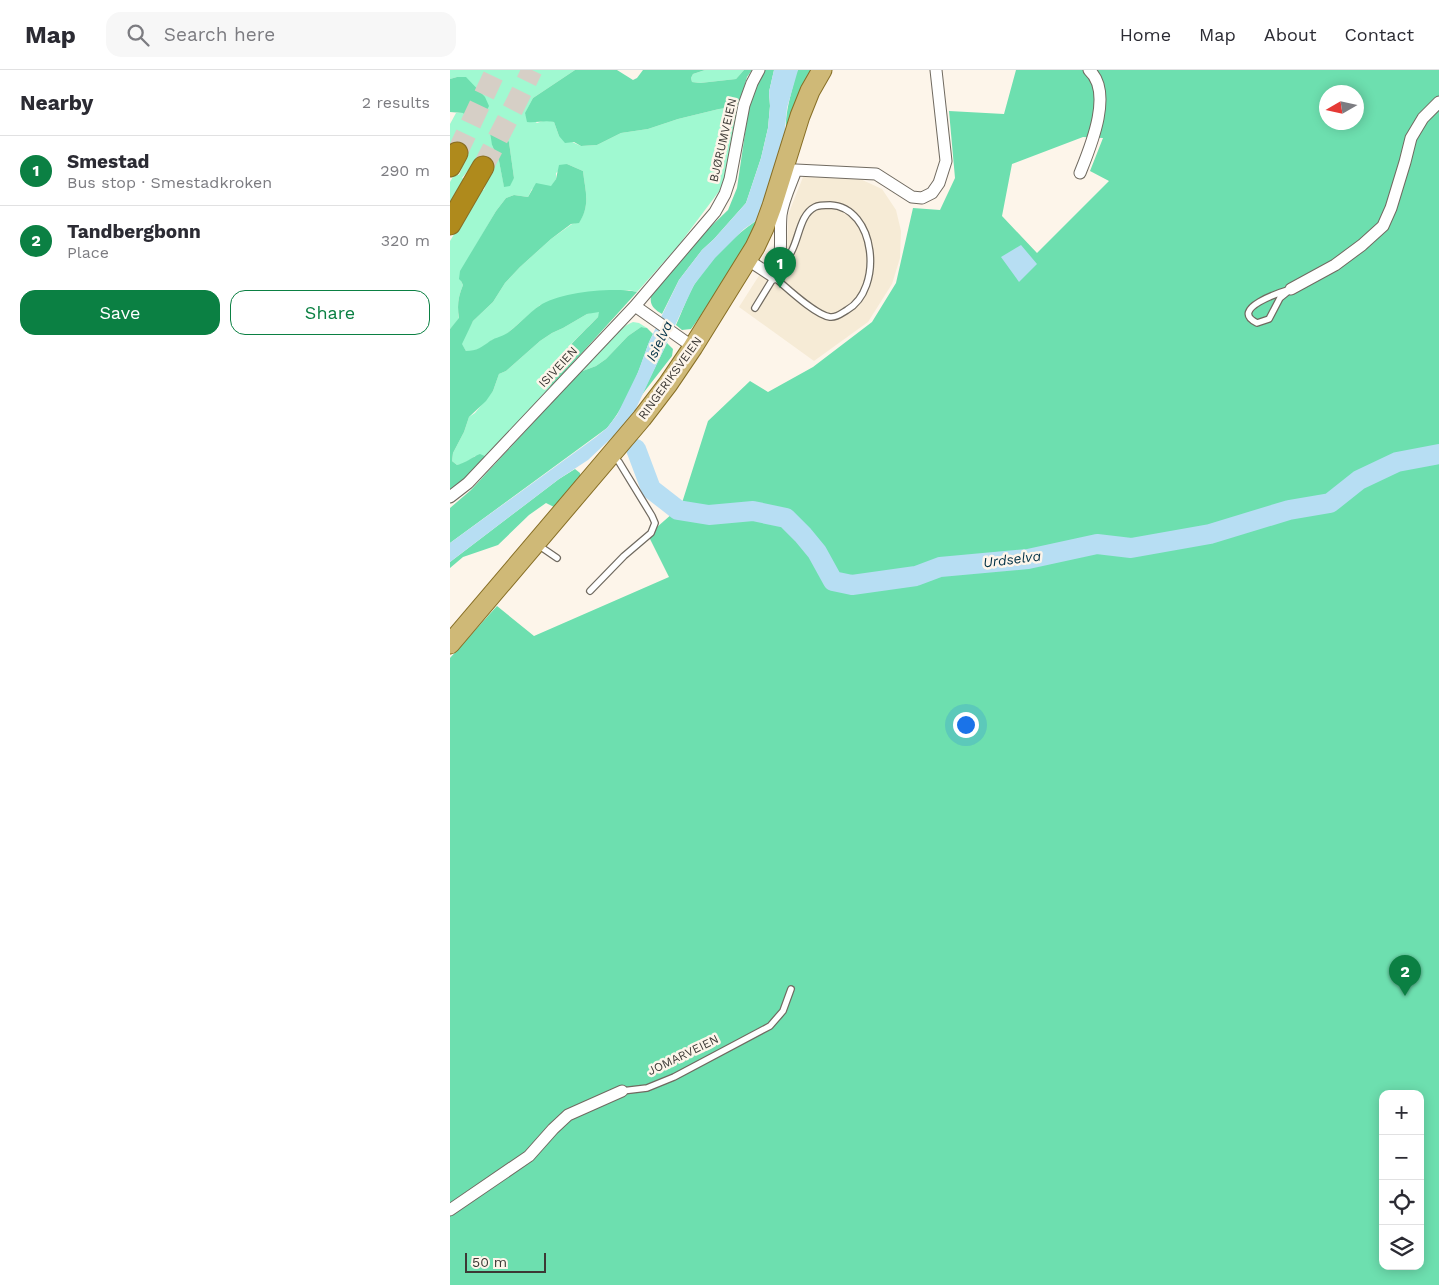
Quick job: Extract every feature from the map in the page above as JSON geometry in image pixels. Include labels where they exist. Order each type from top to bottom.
[{"type":"highway","points":[[450,224],[483,167]]},
{"type":"main road","name":"RINGERIKSVEIEN","points":[[450,644],[611,454],[668,384],[694,347],[748,260],[764,228],[804,104],[822,70]]},
{"type":"street","name":"BJØRUMVEIEN","points":[[634,306],[714,212],[725,194],[730,179],[744,105],[759,70]]},
{"type":"street","points":[[748,260],[774,277],[779,265],[782,249],[782,212],[796,170],[876,174],[912,197],[922,198],[932,193],[939,183],[946,161],[936,70]]},
{"type":"street","points":[[1080,174],[1093,140],[1100,107],[1099,86],[1089,70]]},
{"type":"street","points":[[1291,289],[1335,265],[1362,245],[1383,226],[1391,208],[1411,138],[1423,118],[1439,102]]},
{"type":"street","points":[[634,306],[694,347]]},
{"type":"street","name":"ISIVEIEN","points":[[450,497],[468,483],[634,306]]},
{"type":"street","name":"JOMARVEIEN","points":[[450,1210],[529,1156],[568,1115],[622,1091]]},
{"type":"lane","points":[[755,308],[774,277],[818,312],[830,317],[838,316],[851,308],[865,291],[870,275],[870,255],[866,234],[860,222],[839,205],[814,207],[805,218],[791,255],[779,265]]},
{"type":"lane","points":[[1291,289],[1280,298],[1269,319],[1257,323],[1249,316],[1250,309],[1256,303],[1291,289]]},
{"type":"lane","points":[[590,591],[624,556],[651,533],[655,523],[619,462],[611,454]]},
{"type":"lane","points":[[536,543],[558,558]]},
{"type":"lane","name":"JOMARVEIEN","points":[[622,1091],[647,1088],[674,1077],[770,1026],[782,1011],[791,989]]},
{"type":"shaded area","points":[[803,177],[858,178],[882,189],[896,210],[901,231],[900,258],[892,284],[868,322],[814,361],[739,307],[760,274],[773,269],[787,254],[788,215]]},
{"type":"green space","points":[[450,70],[575,70],[533,98],[525,114],[537,123],[546,120],[554,122],[559,136],[581,146],[597,145],[621,133],[648,129],[678,119],[734,107],[740,102],[725,176],[720,190],[678,246],[637,292],[629,290],[540,305],[503,337],[492,340],[474,351],[466,351],[461,343],[473,321],[493,302],[505,283],[520,267],[551,239],[572,224],[579,222],[585,210],[586,197],[583,171],[567,164],[556,173],[556,179],[551,187],[545,186],[532,189],[528,197],[514,195],[506,198],[496,211],[472,252],[461,281],[463,285],[458,302],[459,319],[450,329],[450,241],[481,189],[484,190],[488,176],[475,165],[470,168],[462,178],[466,180],[450,208],[450,182],[455,173],[459,175],[463,160],[450,150],[450,124],[456,113],[463,113],[457,77],[450,79]],"holes":[[[504,133],[509,142],[514,178],[504,186],[499,161],[492,145]]]},
{"type":"green space","points":[[575,70],[617,70],[633,80],[643,70],[705,70],[693,74],[691,78],[692,82],[700,83],[736,79],[744,70],[752,70],[747,77],[740,102],[734,107],[678,119],[648,129],[621,133],[597,145],[581,146],[574,142],[565,143],[559,136],[554,122],[527,122],[525,113],[533,98]]},
{"type":"green space","points":[[705,70],[744,70],[736,79],[700,83],[692,82],[693,74]]},
{"type":"green space","points":[[765,70],[774,70],[769,92],[768,128],[761,158],[746,203],[702,250],[679,280],[662,314],[652,306],[652,294],[701,236],[728,210],[737,188],[749,106],[757,83]]},
{"type":"green space","points":[[798,70],[813,70],[787,139],[787,114]]},
{"type":"green space","points":[[1016,70],[1439,70],[1439,1285],[450,1285],[450,658],[497,606],[534,636],[669,577],[648,535],[681,506],[708,421],[750,381],[768,392],[813,367],[872,322],[896,283],[913,208],[940,210],[955,178],[949,111],[1004,114]],"holes":[[[1083,137],[1103,138],[1090,171],[1109,181],[1037,253],[1002,216],[1012,164]]]},
{"type":"green space","points":[[466,77],[485,97],[489,106],[481,122],[476,124],[463,113],[450,112],[450,79]]},
{"type":"green space","points":[[499,126],[509,142],[514,178],[510,186],[504,187],[499,161],[492,145],[490,132],[493,127]]},
{"type":"green space","points":[[567,164],[583,171],[586,204],[579,223],[571,224],[520,267],[505,283],[493,302],[473,321],[462,344],[466,351],[479,348],[507,333],[539,306],[560,297],[587,292],[615,290],[637,292],[552,386],[548,385],[556,365],[568,348],[598,317],[599,312],[587,314],[552,333],[506,371],[499,374],[493,391],[486,401],[469,417],[464,432],[453,453],[452,461],[457,465],[480,454],[487,457],[450,492],[450,329],[459,318],[458,302],[463,285],[459,279],[460,271],[496,211],[506,198],[514,195],[528,197],[536,183],[551,186],[556,179],[559,165]]},
{"type":"green space","points":[[757,220],[752,236],[699,318],[691,329],[682,330],[676,325],[689,294],[700,276],[722,250]]},
{"type":"green space","points":[[594,312],[600,312],[598,317],[569,346],[560,358],[551,374],[552,386],[487,457],[475,456],[466,463],[457,465],[452,461],[453,453],[464,432],[469,417],[475,413],[493,391],[499,374],[506,371],[552,333]]},
{"type":"green space","points":[[633,322],[647,328],[641,327],[628,336],[606,359],[596,366],[580,372],[619,330]]},
{"type":"green space","points":[[641,327],[647,328],[653,334],[629,393],[617,415],[607,428],[450,543],[450,508],[471,490],[580,372],[596,366],[606,359],[628,336]]},
{"type":"green space","points":[[667,343],[673,349],[672,356],[641,396]]},
{"type":"green space","points":[[575,469],[580,473],[581,479],[554,507],[546,503],[529,515],[498,545],[463,557],[450,568],[450,562],[559,479]]},
{"type":"water","name":"Isielva","points":[[774,70],[798,70],[787,108],[785,128],[787,139],[757,220],[744,229],[715,258],[694,285],[632,417],[588,460],[559,479],[450,562],[450,543],[596,437],[607,428],[617,415],[679,280],[702,250],[746,203],[761,158],[768,128],[769,92]]},
{"type":"water","points":[[1021,245],[1037,264],[1019,282],[1001,257]]},
{"type":"waterway","name":"Urdselva","points":[[636,449],[651,489],[678,510],[709,515],[753,511],[786,518],[817,552],[833,581],[852,585],[916,576],[940,567],[1028,559],[1097,544],[1131,548],[1210,534],[1289,510],[1330,503],[1359,480],[1397,462],[1439,454]]},
{"type":"tunnel","points":[[457,153],[496,70]]},
{"type":"tunnel","points":[[483,167],[532,70]]},
{"type":"place","name":"Smestad","points":[[780,288]]},
{"type":"place","name":"Tandbergbonn","points":[[1405,996]]}]
